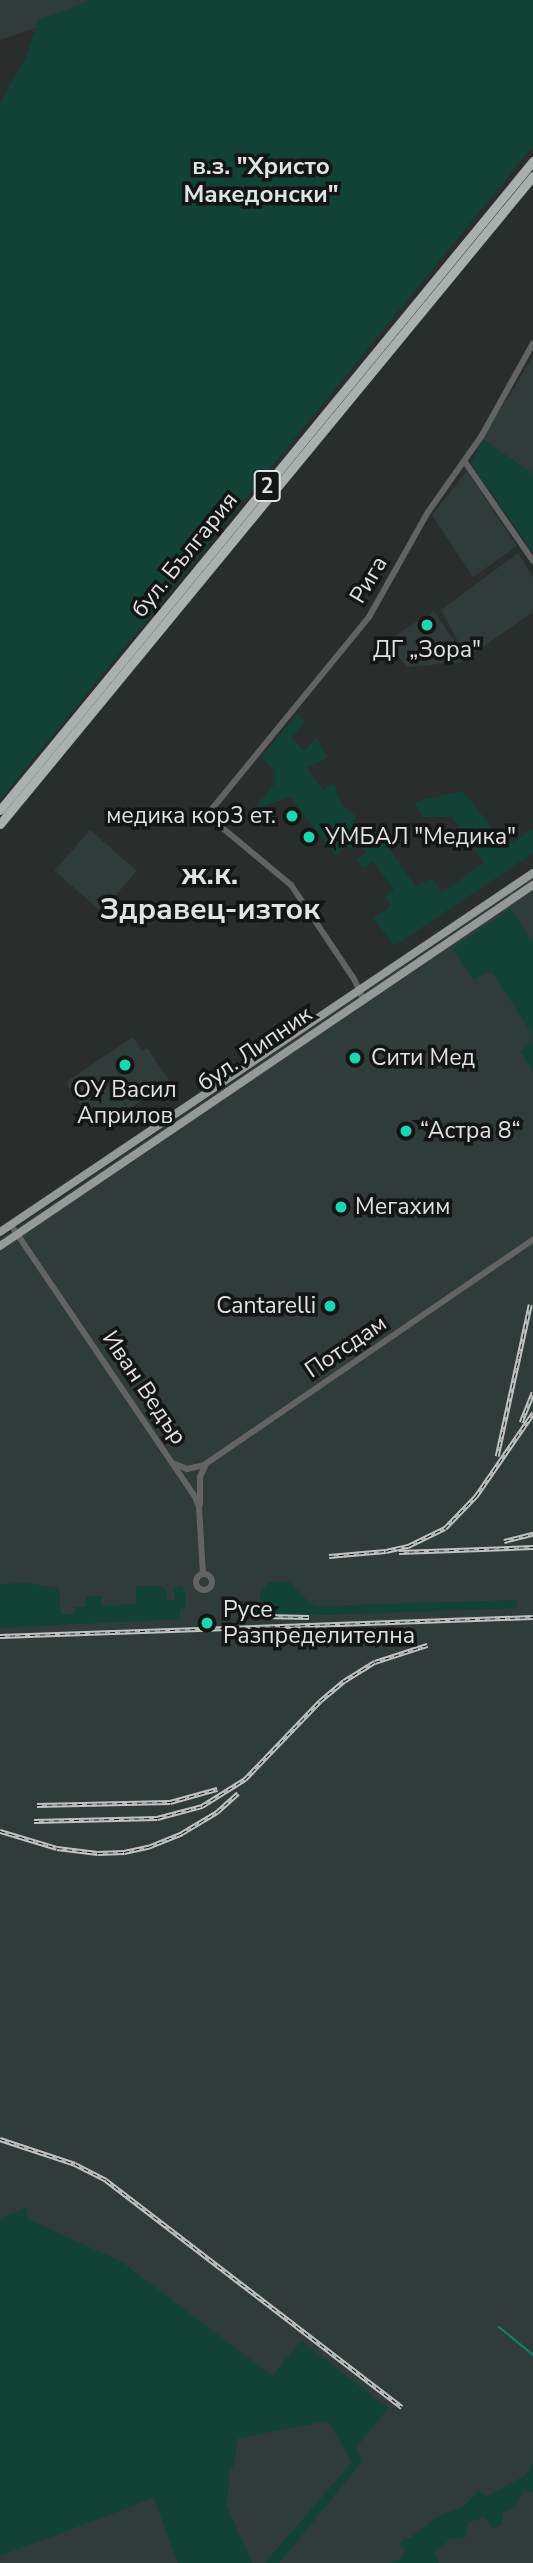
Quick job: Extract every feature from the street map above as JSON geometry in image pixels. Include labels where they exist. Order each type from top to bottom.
[{"type":"highway","name":"бул. България","points":[[0,810],[533,161]]},
{"type":"highway","name":"бул. България","points":[[0,824],[533,176]]},
{"type":"main road","name":"бул. Липник","points":[[0,1246],[533,873]]},
{"type":"main road","name":"бул. Липник","points":[[0,1232],[533,885]]},
{"type":"street","name":"Рига","points":[[364,993],[291,886],[206,816],[369,617],[428,512],[465,462],[533,343]]},
{"type":"street","points":[[465,462],[533,561]]},
{"type":"street","name":"Иван Ведър","points":[[11,1225],[175,1464],[200,1507],[203,1574]]},
{"type":"street","name":"Потсдам","points":[[208,1462],[533,1240]]},
{"type":"street","points":[[175,1464],[187,1469],[208,1462]]},
{"type":"street","points":[[200,1507],[200,1477],[208,1462]]},
{"type":"shaded area","points":[[0,0],[118,0],[0,40]]},
{"type":"shaded area","points":[[533,357],[533,474],[482,439]]},
{"type":"shaded area","points":[[467,471],[517,546],[473,577],[432,515]]},
{"type":"shaded area","points":[[518,553],[533,577],[533,612],[471,655],[460,645],[441,610]]},
{"type":"shaded area","name":"ДГ „Зора\"","points":[[434,611],[466,659],[462,662],[406,667],[388,640]]},
{"type":"shaded area","points":[[90,830],[137,871],[101,911],[55,871]]},
{"type":"shaded area","points":[[533,877],[533,2563],[0,2563],[0,1239]]},
{"type":"shaded area","name":"ОУ Васил Априлов","points":[[133,1037],[142,1051],[147,1048],[169,1080],[162,1085],[165,1088],[156,1094],[154,1092],[112,1121],[105,1112],[91,1122],[66,1082]]},
{"type":"green space","points":[[91,0],[533,0],[533,146],[0,800],[0,103],[26,57],[38,20]]},
{"type":"green space","points":[[482,439],[533,474],[533,553],[471,464]]},
{"type":"green space","points":[[297,714],[305,722],[291,738],[304,751],[316,738],[328,757],[308,767],[308,771],[323,790],[334,784],[341,803],[357,817],[352,822],[362,832],[372,824],[416,887],[431,878],[442,893],[484,863],[452,817],[423,817],[414,802],[463,791],[506,846],[533,829],[533,853],[394,946],[373,918],[391,906],[385,897],[394,890],[373,861],[363,869],[356,860],[366,853],[360,845],[352,850],[348,846],[335,855],[290,797],[258,808],[256,806],[273,786],[275,777],[273,768],[261,758]]},
{"type":"green space","points":[[510,909],[533,941],[533,1071],[520,1051],[532,1042],[532,1034],[493,973],[485,973],[474,980],[452,949]]},
{"type":"green space","points":[[289,1581],[309,1603],[319,1606],[517,1600],[517,1608],[328,1615],[260,1614],[260,1594],[269,1582]]},
{"type":"green space","points":[[26,1583],[59,1588],[61,1614],[74,1614],[75,1607],[86,1607],[86,1597],[102,1596],[102,1606],[136,1604],[136,1586],[162,1586],[166,1591],[167,1601],[174,1600],[174,1587],[182,1586],[186,1594],[186,1609],[180,1609],[180,1619],[0,1628],[0,1584]]},
{"type":"green space","points":[[26,2208],[28,2219],[122,2262],[272,2376],[301,2341],[388,2408],[356,2448],[362,2462],[279,2563],[265,2563],[352,2462],[328,2421],[238,2438],[234,2464],[229,2473],[227,2506],[252,2563],[178,2563],[154,2498],[0,2556],[0,2218]]},
{"type":"green space","points":[[533,2463],[533,2492],[523,2492],[515,2507],[503,2513],[502,2524],[493,2528],[484,2517],[468,2523],[465,2538],[450,2539],[435,2553],[439,2563],[391,2563],[399,2560],[405,2551],[400,2544],[403,2539],[410,2538],[436,2517],[463,2507],[479,2491],[487,2496],[524,2476]]},
{"type":"waterway","points":[[499,2327],[533,2355]]},
{"type":"railway","points":[[497,1456],[530,1305]]},
{"type":"railway","points":[[521,1422],[533,1392]]},
{"type":"railway","points":[[329,1556],[386,1551],[408,1546],[445,1528],[476,1496],[533,1413]]},
{"type":"railway","points":[[504,1541],[533,1534]]},
{"type":"railway","points":[[399,1552],[533,1547]]},
{"type":"railway","points":[[263,1616],[309,1617]]},
{"type":"railway","points":[[0,1636],[533,1617]]},
{"type":"railway","points":[[34,1821],[157,1818],[202,1806],[245,1779],[320,1701],[344,1681],[375,1662],[427,1645]]},
{"type":"railway","points":[[37,1805],[170,1802],[217,1789]]},
{"type":"railway","points":[[0,1831],[57,1848],[98,1853],[124,1852],[148,1847],[182,1833],[217,1812],[238,1793]]},
{"type":"railway","points":[[0,2139],[75,2164],[106,2180],[402,2407]]},
{"type":"place","name":"ДГ „Зора\"","points":[[427,625]]},
{"type":"place","name":"медика кор3 ет.","points":[[292,816]]},
{"type":"place","name":"УМБАЛ \"Медика\"","points":[[309,837]]},
{"type":"place","name":"Сити Мед","points":[[355,1058]]},
{"type":"place","name":"ОУ Васил Априлов","points":[[125,1065]]},
{"type":"place","name":"“Астра 8“","points":[[406,1131]]},
{"type":"place","name":"Мегахим","points":[[341,1207]]},
{"type":"place","name":"Cantarelli","points":[[330,1306]]},
{"type":"place","name":"Русе Разпределителна","points":[[207,1623]]},
{"type":"district","name":"в.з. \"Христо Македонски\"","points":[[261,181]]},
{"type":"district","name":"ж.к. Здравец-изток","points":[[210,892]]}]
